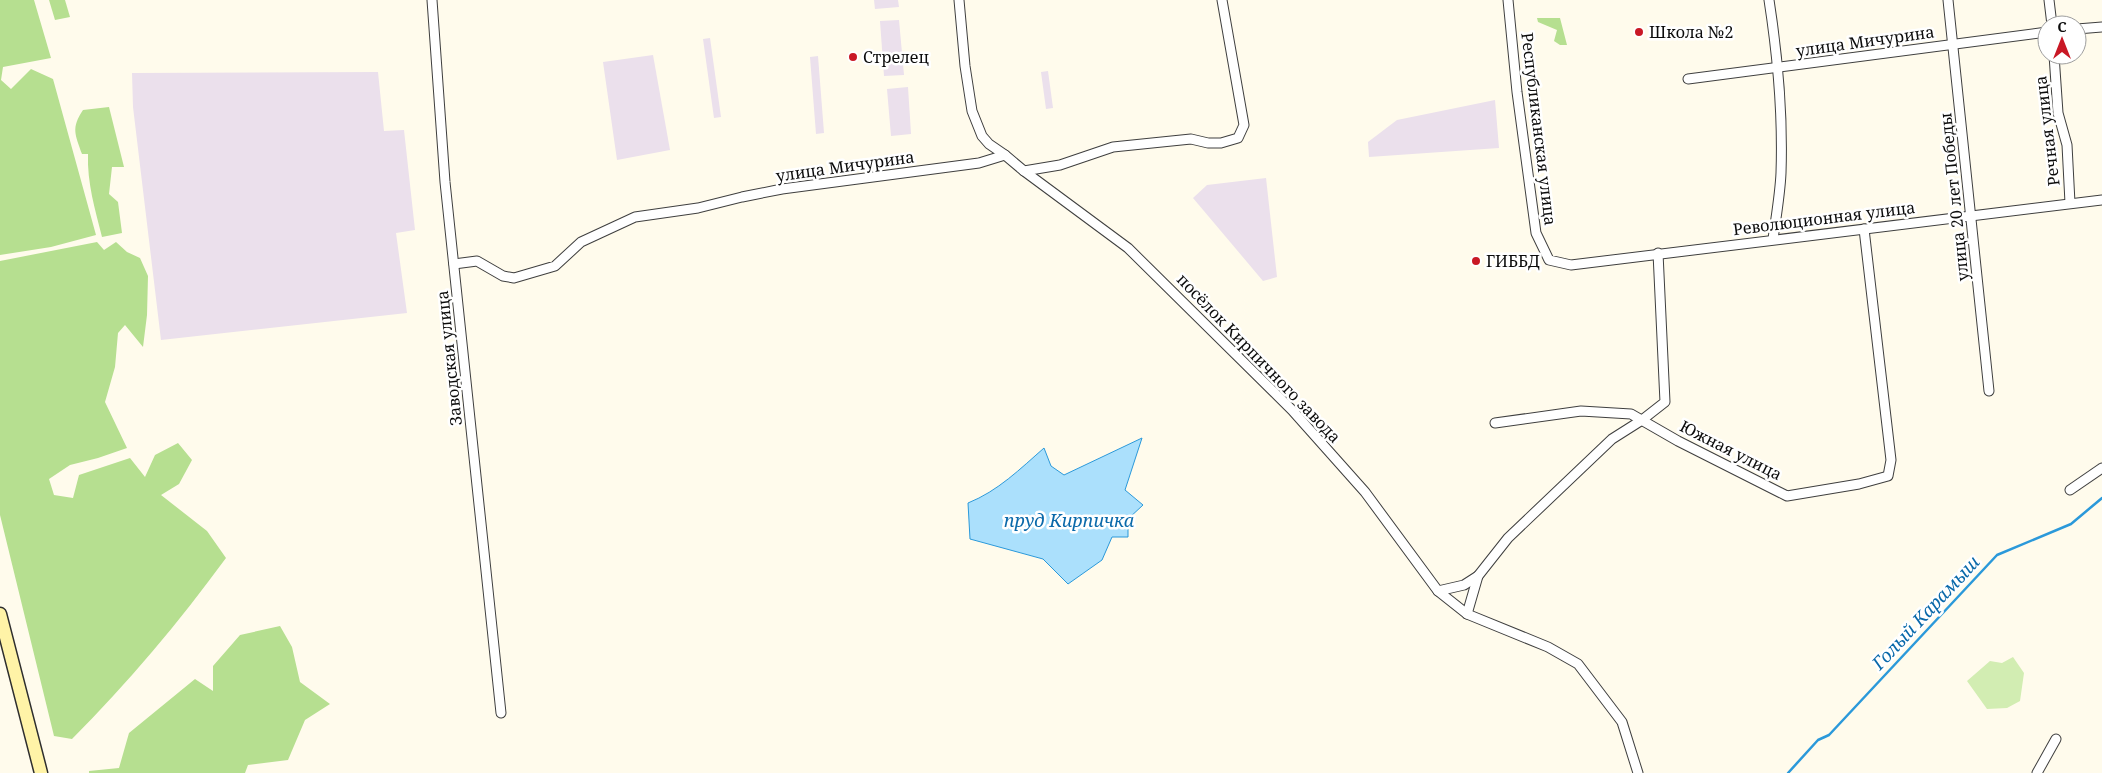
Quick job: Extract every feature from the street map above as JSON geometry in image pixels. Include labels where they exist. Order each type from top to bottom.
[{"type":"street","name":"Заводская улица","points":[[432,0],[445,182],[501,713]]},
{"type":"street","points":[[959,0],[965,66],[972,111],[982,136],[989,144],[1024,171],[1060,165],[1112,147],[1191,139],[1208,143],[1221,143],[1238,138],[1244,125],[1222,0]]},
{"type":"street","name":"Республиканская улица","points":[[1508,0],[1516,92],[1536,233],[1549,260]]},
{"type":"street","points":[[1769,0],[1779,68],[1782,122],[1781,175],[1773,239]]},
{"type":"street","name":"улица 20 лет Победы","points":[[1948,0],[1989,390]]},
{"type":"street","points":[[2049,0],[2051,15]]},
{"type":"street","points":[[2087,28],[2102,27]]},
{"type":"street","name":"улица Мичурина","points":[[1688,79],[2037,33]]},
{"type":"street","name":"Речная улица","points":[[2055,65],[2058,113],[2068,145],[2070,203]]},
{"type":"street","name":"улица Мичурина","points":[[454,264],[477,261],[502,276],[514,278],[556,266],[581,242],[635,217],[698,208],[782,189],[979,163],[1005,155]]},
{"type":"street","name":"посёлок Кирпичного завода","points":[[1024,171],[1128,248],[1292,410],[1365,492],[1438,591],[1467,614],[1548,647],[1578,664],[1622,722],[1638,773]]},
{"type":"street","name":"Революционная улица","points":[[1549,260],[1571,265],[2102,200]]},
{"type":"street","name":"Южная улица","points":[[1495,423],[1581,411],[1631,414],[1787,496],[1859,484],[1888,476],[1891,460],[1864,229]]},
{"type":"street","points":[[1467,614],[1478,576],[1526,519],[1612,439],[1642,420],[1664,402],[1658,254]]},
{"type":"street","points":[[2070,490],[2102,468]]},
{"type":"street","points":[[1438,591],[1464,584],[1478,576]]},
{"type":"street","points":[[0,614],[41,773]]},
{"type":"street","points":[[2037,773],[2056,739]]},
{"type":"shaded area","points":[[874,0],[898,0],[899,7],[875,9]]},
{"type":"shaded area","points":[[899,20],[904,75],[884,76],[880,21]]},
{"type":"shaded area","points":[[710,38],[721,117],[714,118],[703,39]]},
{"type":"shaded area","points":[[653,55],[670,150],[617,160],[603,62]]},
{"type":"shaded area","points":[[818,56],[824,133],[816,134],[810,57]]},
{"type":"shaded area","points":[[1048,71],[1053,108],[1046,109],[1041,72]]},
{"type":"shaded area","points":[[378,72],[384,131],[404,130],[415,230],[396,233],[407,313],[161,340],[133,107],[132,73]]},
{"type":"shaded area","points":[[908,87],[911,134],[891,136],[887,89]]},
{"type":"shaded area","points":[[1495,100],[1499,148],[1369,157],[1368,142],[1397,120]]},
{"type":"shaded area","points":[[1266,178],[1277,277],[1263,281],[1193,198],[1207,185]]},
{"type":"green space","points":[[0,0],[34,0],[51,58],[3,67],[1,80],[11,89],[31,69],[53,79],[96,235],[51,247],[0,255]]},
{"type":"green space","points":[[49,0],[65,0],[70,17],[55,20]]},
{"type":"green space","points":[[1537,18],[1560,18],[1567,45],[1560,45],[1554,41],[1557,30],[1538,22]]},
{"type":"green space","points":[[109,107],[124,167],[112,167],[109,194],[118,202],[122,233],[102,237],[90,186],[88,154],[82,154],[75,131],[79,116],[83,110]]},
{"type":"green space","points":[[97,242],[104,250],[116,242],[127,252],[140,258],[148,276],[147,315],[143,347],[125,325],[118,333],[115,367],[105,402],[127,448],[70,465],[49,479],[54,495],[73,498],[79,475],[130,458],[145,477],[155,455],[178,443],[192,460],[179,484],[161,495],[207,531],[226,558],[152,652],[72,739],[54,736],[0,515],[0,261]]},
{"type":"green space","points":[[280,626],[292,647],[300,682],[330,704],[305,720],[288,760],[248,765],[245,773],[89,773],[89,771],[119,768],[129,733],[195,679],[213,691],[213,666],[240,635]]},
{"type":"green space","points":[[2013,657],[2024,673],[2020,701],[2007,708],[1987,709],[1967,681],[1990,661],[2002,663]]},
{"type":"water","name":"пруд Кирпичка","points":[[1142,438],[1125,490],[1143,505],[1128,519],[1128,537],[1112,537],[1102,560],[1068,584],[1043,559],[970,539],[968,503],[999,486],[1044,448],[1051,466],[1064,475]]},
{"type":"waterway","name":"Голый Карамыш","points":[[1788,773],[1818,740],[1829,735],[1997,555],[2071,524],[2102,498]]},
{"type":"place","name":"Школа №2","points":[[1639,32]]},
{"type":"place","name":"Стрелец","points":[[853,57]]},
{"type":"place","name":"ГИББД","points":[[1476,261]]}]
